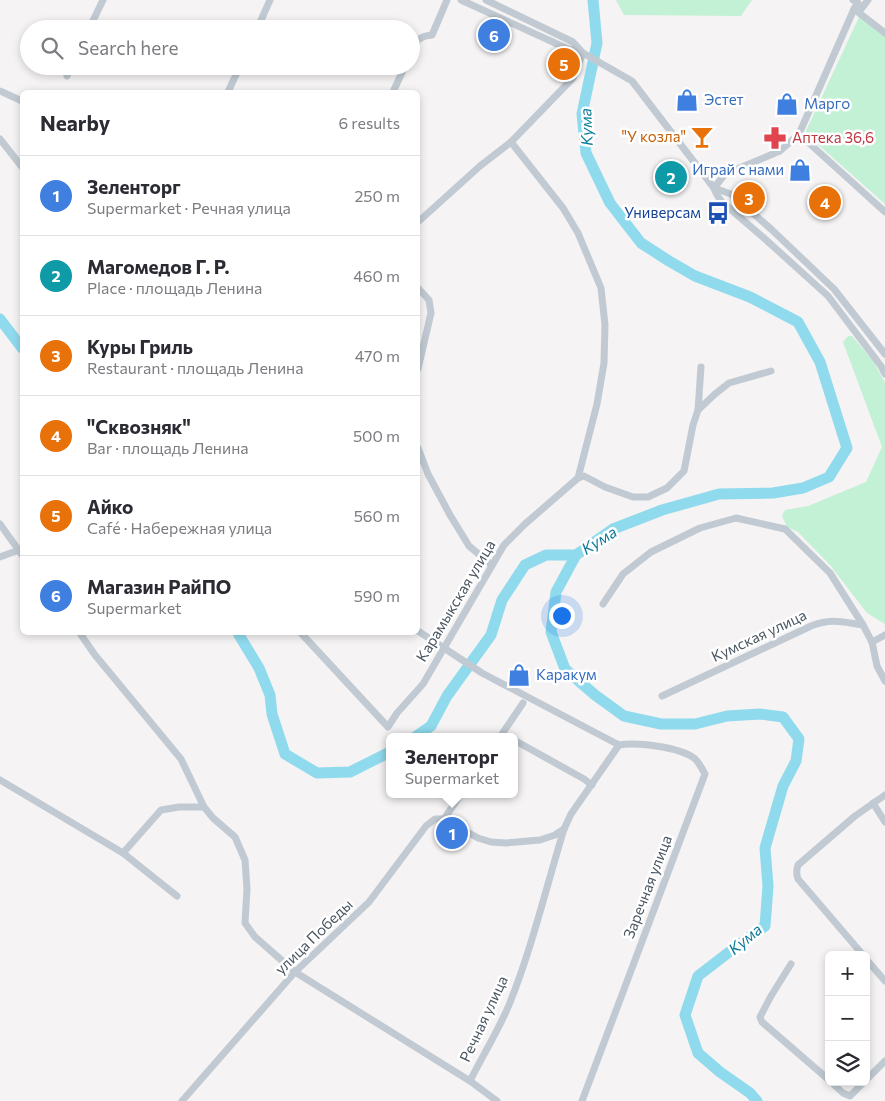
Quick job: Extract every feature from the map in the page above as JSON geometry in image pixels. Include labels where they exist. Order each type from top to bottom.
[{"type":"street","points":[[94,20],[103,0]]},
{"type":"street","points":[[260,20],[270,0]]},
{"type":"street","points":[[420,39],[426,35],[432,35],[447,0]]},
{"type":"street","points":[[461,0],[566,48],[583,53],[632,81],[714,188],[722,202],[828,296],[885,374]]},
{"type":"street","points":[[486,0],[573,42],[583,53]]},
{"type":"street","points":[[714,188],[725,174],[780,152],[799,134],[856,11],[858,3],[853,0]]},
{"type":"street","points":[[856,11],[868,0]]},
{"type":"street","points":[[856,11],[885,34]]},
{"type":"street","points":[[420,220],[480,166],[511,142],[573,78],[583,53]]},
{"type":"street","points":[[229,90],[236,75]]},
{"type":"street","points":[[394,90],[401,75]]},
{"type":"street","points":[[0,91],[20,100]]},
{"type":"street","points":[[799,134],[885,212]]},
{"type":"street","points":[[0,139],[20,164]]},
{"type":"street","points":[[511,142],[563,208],[573,224],[601,288],[605,325],[604,363],[597,404],[578,478]]},
{"type":"street","points":[[714,188],[731,194],[834,289],[885,354]]},
{"type":"street","points":[[420,290],[429,300],[431,313],[420,360]]},
{"type":"street","points":[[578,478],[584,476],[604,487],[632,497],[648,497],[667,488],[684,471],[693,425],[698,410],[701,367]]},
{"type":"street","points":[[698,410],[729,383],[771,371]]},
{"type":"street","points":[[420,453],[428,474],[469,546],[492,565]]},
{"type":"street","name":"Карамыкская улица","points":[[303,635],[388,726],[423,684],[504,545],[578,478]]},
{"type":"street","points":[[603,604],[623,574],[651,552],[700,528],[736,518],[785,529],[830,573],[872,642],[877,666],[885,681]]},
{"type":"street","points":[[0,524],[20,551]]},
{"type":"street","points":[[0,557],[20,552]]},
{"type":"street","name":"Кумская улица","points":[[662,696],[824,621],[863,625]]},
{"type":"street","points":[[420,632],[482,673],[619,745]]},
{"type":"street","name":"Речная улица","points":[[81,635],[95,655],[181,758],[204,807],[213,818],[235,837],[245,860],[247,907],[244,919],[245,924],[255,937],[295,972],[470,1080],[492,1040],[519,979],[564,829],[572,814],[619,745]]},
{"type":"street","points":[[872,642],[885,635]]},
{"type":"street","points":[[505,733],[523,703]]},
{"type":"street","points":[[518,742],[592,785]]},
{"type":"street","name":"Заречная улица","points":[[582,1101],[705,774],[695,759],[682,751],[630,743],[619,745]]},
{"type":"street","points":[[0,780],[123,853],[177,896]]},
{"type":"street","points":[[860,951],[798,879],[796,869],[798,865],[856,816],[885,795]]},
{"type":"street","name":"улица Победы","points":[[182,1101],[295,972],[369,902],[427,825],[435,819],[444,819],[458,798]]},
{"type":"street","points":[[873,803],[885,822]]},
{"type":"street","points":[[123,853],[161,810],[179,807],[204,807]]},
{"type":"street","points":[[444,819],[478,838],[490,842],[506,843],[540,840],[555,835],[564,829]]},
{"type":"street","points":[[791,964],[762,1010],[760,1017],[762,1022],[825,1077]]},
{"type":"street","points":[[870,964],[885,981]]},
{"type":"street","points":[[870,1076],[885,1061]]},
{"type":"street","points":[[470,1080],[497,1101]]},
{"type":"street","points":[[835,1086],[850,1096],[860,1086]]},
{"type":"green space","points":[[616,0],[752,0],[741,16],[624,15]]},
{"type":"green space","points":[[860,15],[885,35],[885,204],[805,133]]},
{"type":"green space","points":[[848,336],[852,336],[874,362],[885,383],[885,624],[867,613],[830,565],[798,532],[787,527],[782,516],[785,510],[808,506],[866,482],[882,447],[843,342]]},
{"type":"waterway","name":"Кума","points":[[593,0],[597,43],[582,114],[586,153],[610,203],[641,243],[669,261],[695,276],[750,297],[798,322],[820,362],[847,448],[829,477],[803,488],[773,493],[719,494],[662,510],[613,529],[576,555],[556,592],[551,632],[565,669],[595,695],[624,716],[661,724],[695,724],[727,716],[760,714],[783,717],[799,739],[796,761],[783,786],[765,848],[768,886],[765,926],[698,976],[685,1015],[698,1053],[720,1072],[750,1093],[757,1101]]},
{"type":"waterway","points":[[0,319],[20,345]]},
{"type":"waterway","points":[[421,733],[431,726],[447,696],[491,635],[502,600],[525,565],[546,555],[576,555]]},
{"type":"waterway","points":[[239,635],[259,668],[270,695],[272,714],[285,754],[317,773],[350,772],[386,754]]},
{"type":"place","name":"Магазин РайПО","points":[[494,35]]},
{"type":"place","name":"Айко","points":[[564,64]]},
{"type":"place","name":"Эстет","points":[[687,100]]},
{"type":"place","name":"Марго","points":[[787,104]]},
{"type":"place","name":"\"У козла\"","points":[[702,137]]},
{"type":"place","name":"Аптека 36,6","points":[[775,138]]},
{"type":"place","name":"Играй с нами","points":[[800,170]]},
{"type":"place","name":"Магомедов Г. Р.","points":[[671,177]]},
{"type":"place","name":"Куры Гриль","points":[[749,198]]},
{"type":"place","name":"\"Сквозняк\"","points":[[825,202]]},
{"type":"place","name":"Универсам","points":[[718,213]]},
{"type":"place","name":"Каракум","points":[[519,675]]},
{"type":"place","name":"Зеленторг","points":[[452,833]]}]
